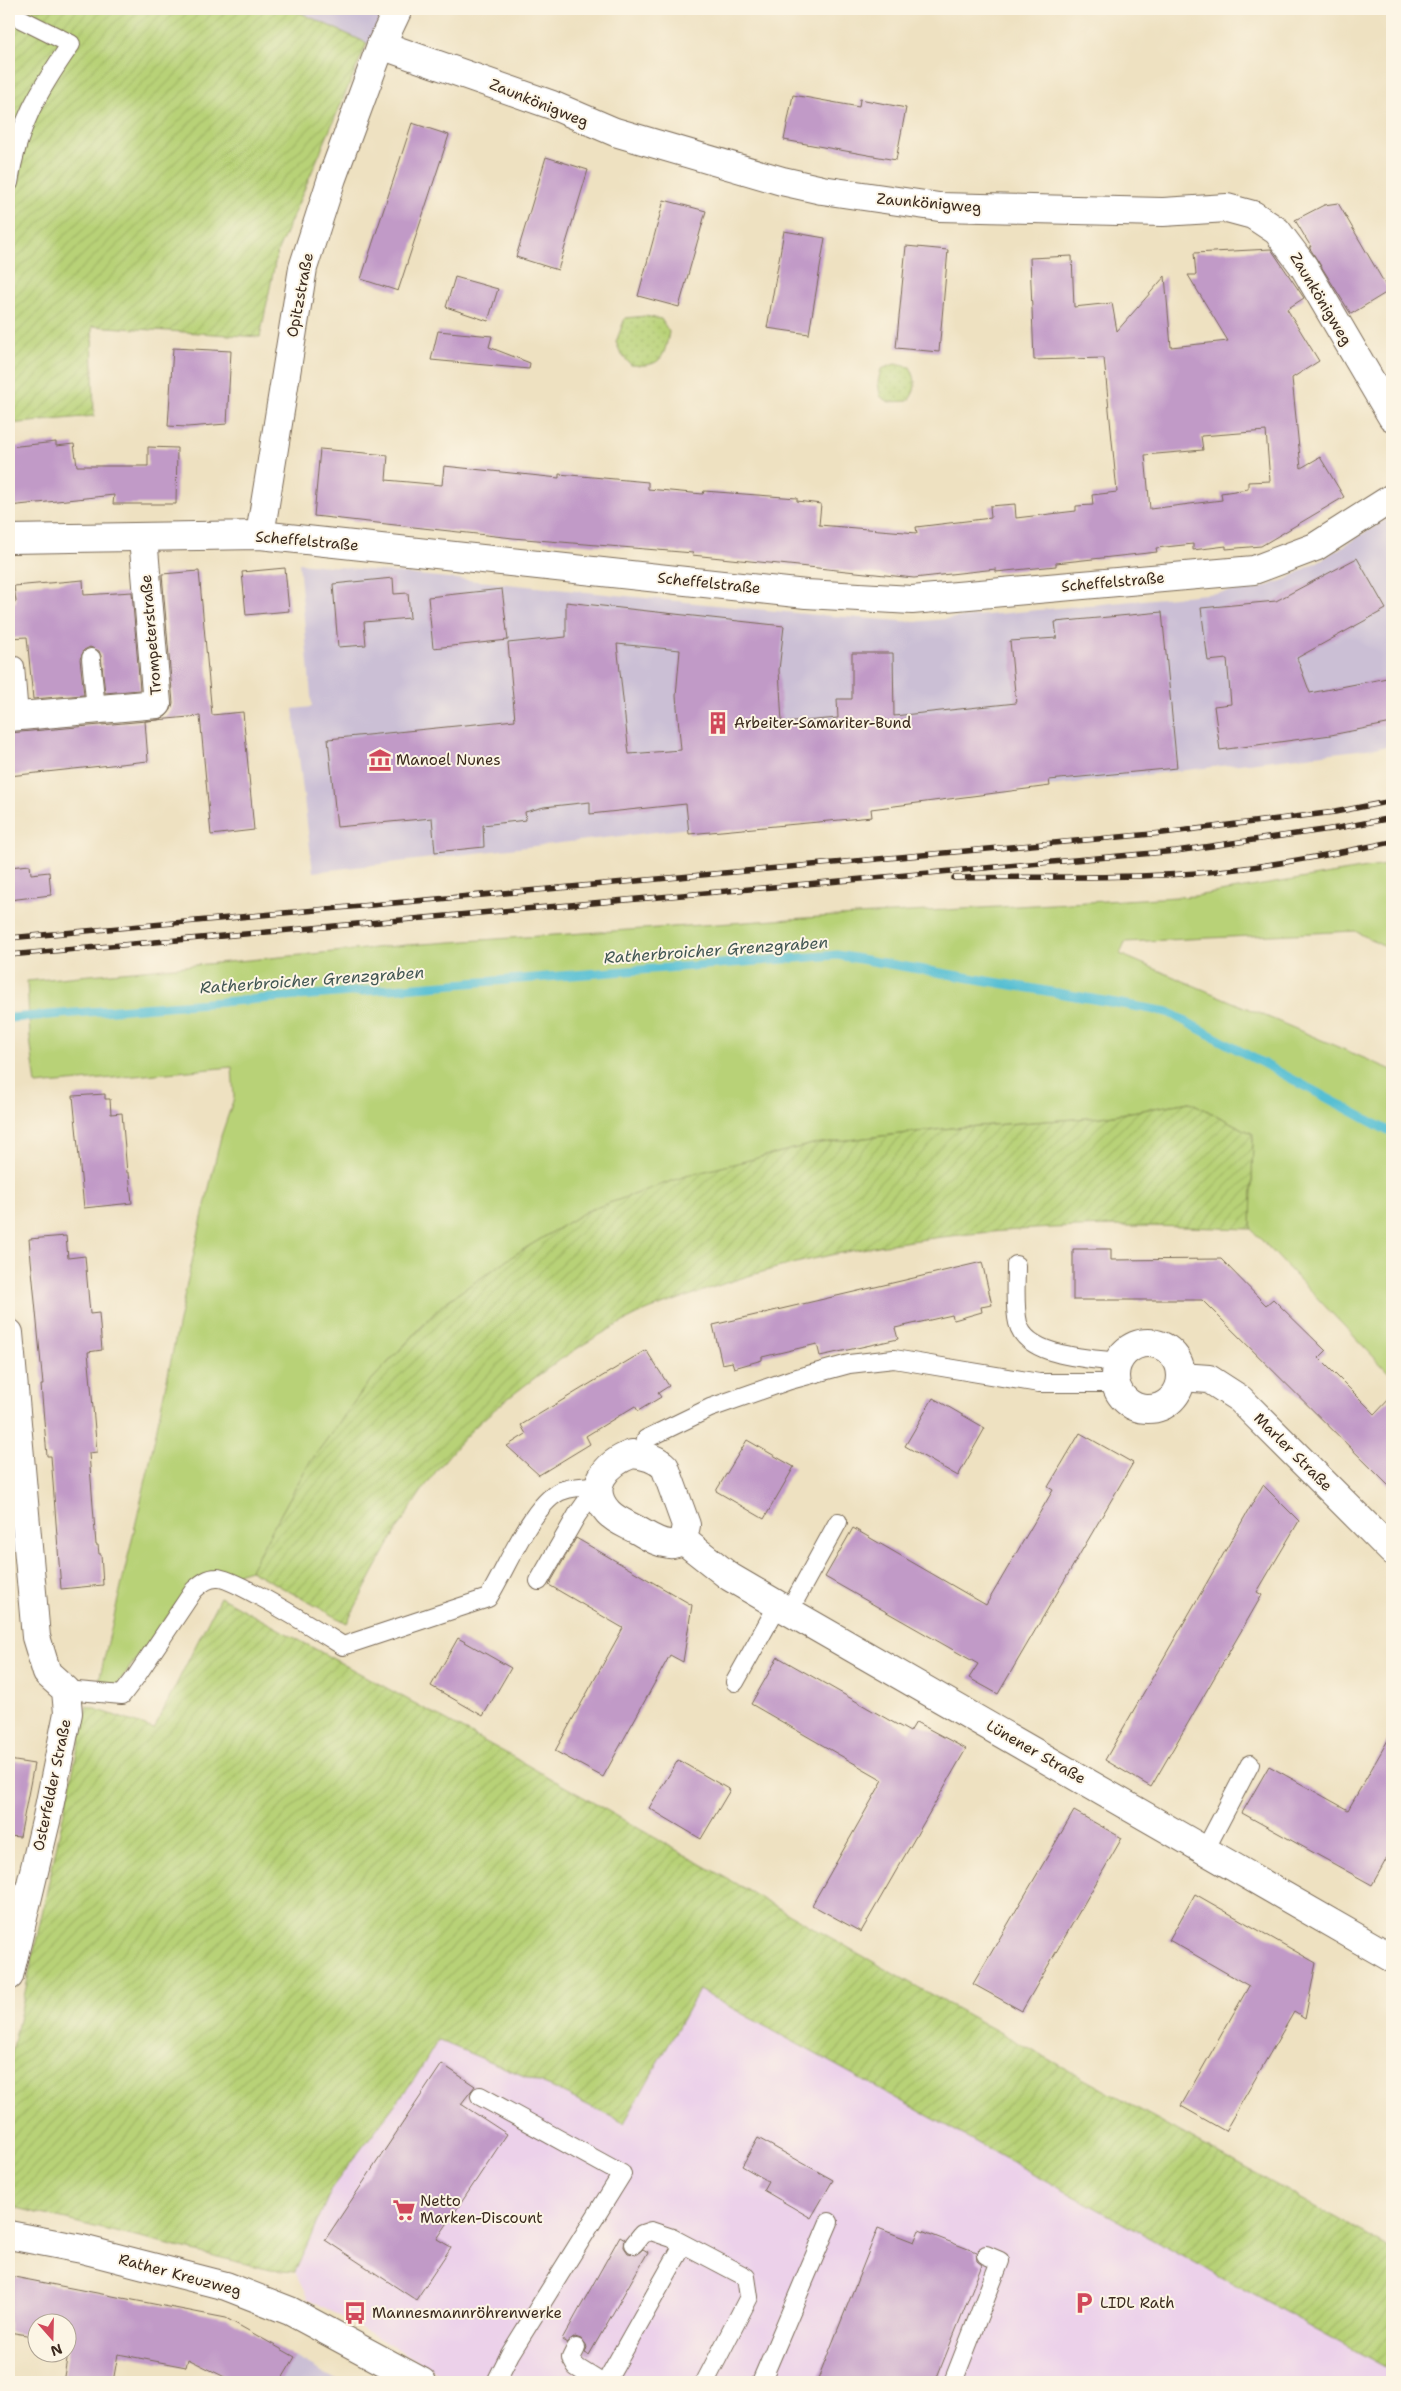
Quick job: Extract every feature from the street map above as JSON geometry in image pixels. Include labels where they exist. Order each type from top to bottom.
[{"type":"street","name":"Opitzstraße","points":[[260,535],[303,268],[332,178],[381,45],[398,9]]},
{"type":"street","name":"Zaunkönigweg","points":[[381,45],[552,105],[615,132],[782,181],[822,190],[939,207],[1163,212],[1227,208],[1253,215],[1277,231],[1304,267],[1392,417]]},
{"type":"street","name":"Scheffelstraße","points":[[9,539],[260,535],[796,593],[912,600],[1254,570],[1315,547],[1392,498]]},
{"type":"street","name":"Trompeterstraße","points":[[14,716],[157,704],[143,537]]},
{"type":"street","points":[[9,1333],[14,1454],[36,1637],[47,1673],[66,1690]]},
{"type":"street","points":[[1142,1343],[1156,1344],[1173,1355],[1179,1366],[1181,1377],[1173,1398],[1167,1404],[1156,1408],[1143,1409],[1130,1405],[1118,1392],[1116,1372],[1130,1348],[1142,1343]]},
{"type":"street","name":"Marler Straße","points":[[1181,1377],[1209,1379],[1240,1399],[1392,1551]]},
{"type":"street","points":[[632,1454],[642,1454],[658,1460],[669,1475],[686,1525],[683,1540],[672,1545],[658,1543],[612,1516],[603,1503],[598,1486],[601,1475],[614,1462],[632,1454]]},
{"type":"street","name":"Lünener Straße","points":[[683,1540],[730,1577],[1204,1850],[1391,1955]]},
{"type":"street","name":"Osterfelder Straße","points":[[9,1976],[47,1817],[68,1713],[66,1690]]},
{"type":"street","name":"Rather Kreuzweg","points":[[9,2235],[82,2249],[226,2286],[298,2315],[422,2382]]},
{"type":"lane","points":[[9,13],[70,44],[31,106],[20,133],[9,183]]},
{"type":"lane","points":[[91,658],[96,709]]},
{"type":"lane","points":[[14,716],[15,666]]},
{"type":"lane","points":[[1016,1265],[1018,1324],[1025,1337],[1033,1344],[1051,1352],[1116,1372]]},
{"type":"lane","points":[[642,1454],[646,1439],[710,1408],[790,1380],[849,1364],[894,1359],[1040,1383],[1116,1372]]},
{"type":"lane","points":[[66,1690],[122,1695],[194,1590],[207,1580],[219,1578],[254,1593],[343,1646],[488,1598],[526,1524],[549,1498],[564,1490],[598,1486]]},
{"type":"lane","points":[[539,1581],[577,1515],[598,1486]]},
{"type":"lane","points":[[735,1682],[838,1522]]},
{"type":"lane","points":[[1204,1850],[1250,1764]]},
{"type":"lane","points":[[480,2096],[622,2174],[510,2354],[496,2382]]},
{"type":"lane","points":[[761,2382],[829,2222]]},
{"type":"lane","points":[[634,2244],[642,2234],[651,2231],[678,2242],[746,2277],[749,2297],[705,2382]]},
{"type":"lane","points":[[576,2348],[572,2358],[576,2367],[599,2381],[678,2242]]},
{"type":"lane","points":[[953,2382],[1000,2261],[986,2255]]},
{"type":"shaded area","points":[[292,9],[402,9],[381,45],[367,43]]},
{"type":"shaded area","points":[[1392,516],[1392,746],[313,872],[293,709],[312,707],[299,563],[805,614],[914,622],[1258,589],[1287,579]]},
{"type":"shaded area","points":[[699,1990],[1387,2368],[1386,2382],[455,2382],[308,2298],[295,2272],[333,2186],[415,2078],[438,2040],[553,2088],[624,2123]]},
{"type":"shaded area","points":[[267,2342],[340,2382],[245,2382]]},
{"type":"green space","points":[[9,9],[292,9],[367,43],[277,253],[260,337],[92,326],[94,416],[9,424]]},
{"type":"green space","points":[[645,316],[661,319],[669,332],[665,349],[663,355],[655,363],[631,365],[621,354],[616,342],[625,318]]},
{"type":"green space","points":[[895,364],[910,367],[914,376],[915,385],[908,401],[889,402],[880,396],[878,382],[881,369]]},
{"type":"green space","points":[[1392,864],[1392,951],[1355,931],[1125,942],[1120,954],[1392,1070],[1392,1376],[1251,1229],[1253,1134],[1190,1102],[1102,1117],[952,1128],[813,1144],[687,1176],[587,1211],[516,1254],[443,1304],[366,1386],[308,1465],[250,1570],[188,1589],[116,1686],[98,1685],[147,1475],[187,1283],[221,1136],[234,1098],[232,1067],[36,1085],[30,1038],[27,981],[407,945],[820,917],[1195,896]]},
{"type":"green space","points":[[1190,1102],[1253,1134],[1251,1229],[1143,1226],[1074,1227],[966,1234],[911,1241],[803,1261],[751,1275],[667,1303],[643,1312],[572,1352],[491,1412],[467,1435],[448,1456],[415,1501],[386,1549],[347,1623],[250,1570],[308,1465],[366,1386],[443,1304],[516,1254],[587,1211],[686,1176],[813,1144],[952,1128],[1102,1117]]},
{"type":"green space","points":[[220,1597],[513,1757],[914,1985],[1392,2249],[1392,2357],[1387,2368],[699,1990],[624,2123],[553,2088],[438,2040],[415,2078],[333,2186],[295,2272],[271,2270],[9,2206],[9,2066],[87,1706],[154,1729]]},
{"type":"building","points":[[793,95],[859,107],[860,99],[906,108],[896,160],[784,140]]},
{"type":"building","points":[[412,123],[449,135],[398,291],[361,279]]},
{"type":"building","points":[[546,157],[588,170],[558,270],[516,257]]},
{"type":"building","points":[[664,200],[706,211],[679,307],[638,296]]},
{"type":"building","points":[[1338,203],[1389,291],[1351,314],[1309,247],[1311,247],[1295,220],[1324,205]]},
{"type":"building","points":[[784,231],[825,238],[809,334],[767,328]]},
{"type":"building","points":[[906,246],[948,250],[939,352],[896,348]]},
{"type":"building","points":[[1271,249],[1304,298],[1287,309],[1319,361],[1292,378],[1301,468],[1320,457],[1344,497],[1261,546],[1226,549],[1226,546],[1193,550],[1193,544],[1156,548],[1157,552],[1056,563],[1056,566],[996,572],[996,569],[914,578],[692,555],[693,553],[513,538],[314,516],[320,449],[388,455],[386,480],[442,485],[444,466],[559,478],[559,474],[648,482],[648,489],[703,494],[704,491],[797,498],[797,501],[821,504],[819,525],[917,533],[916,527],[991,518],[990,506],[1015,504],[1016,518],[1076,511],[1076,506],[1093,505],[1092,495],[1117,492],[1104,358],[1034,360],[1030,258],[1072,256],[1074,307],[1112,303],[1117,331],[1165,276],[1171,347],[1228,341],[1188,275],[1196,275],[1194,253]],"holes":[[[1266,431],[1270,481],[1248,482],[1248,489],[1221,493],[1222,500],[1150,509],[1145,455],[1203,450],[1201,436]]]},
{"type":"building","points":[[455,277],[498,289],[488,321],[446,307]]},
{"type":"building","points":[[438,331],[492,336],[489,347],[530,363],[529,369],[431,360]]},
{"type":"building","points":[[173,348],[231,351],[227,424],[187,427],[168,426]]},
{"type":"building","points":[[56,442],[56,446],[74,444],[77,466],[148,466],[148,447],[177,448],[176,504],[113,504],[114,495],[9,506],[9,447]]},
{"type":"building","points":[[1357,558],[1386,609],[1297,658],[1310,693],[1392,677],[1392,723],[1331,735],[1220,750],[1214,706],[1231,704],[1227,659],[1208,661],[1201,608],[1276,601]]},
{"type":"building","points":[[285,568],[289,611],[246,615],[242,572]]},
{"type":"building","points":[[199,571],[212,715],[243,712],[254,830],[211,835],[200,716],[158,720],[166,716],[171,710],[173,703],[162,574]]},
{"type":"building","points":[[393,578],[394,594],[408,593],[410,618],[364,622],[366,645],[338,647],[333,584]]},
{"type":"building","points":[[83,580],[84,595],[132,592],[140,690],[105,693],[101,656],[99,651],[90,647],[84,650],[80,659],[84,695],[33,699],[27,637],[9,638],[9,603],[16,602],[14,586]]},
{"type":"building","points":[[502,589],[508,640],[433,648],[428,597]]},
{"type":"building","points":[[566,602],[784,626],[779,670],[782,723],[838,718],[837,699],[852,699],[852,653],[893,653],[894,716],[1016,703],[1010,641],[1057,638],[1055,622],[1162,612],[1177,768],[1049,780],[1050,786],[871,809],[872,817],[689,834],[686,804],[590,814],[590,802],[544,807],[525,812],[526,820],[483,825],[484,847],[435,852],[432,818],[337,827],[328,739],[515,720],[508,643],[566,637]],"holes":[[[617,644],[680,650],[676,696],[681,750],[629,754]]]},
{"type":"building","points":[[145,721],[148,761],[9,776],[9,733]]},
{"type":"building","points":[[30,865],[31,874],[49,872],[51,895],[9,900],[9,867]]},
{"type":"building","points":[[105,1094],[105,1099],[110,1099],[111,1114],[122,1113],[127,1173],[129,1173],[132,1203],[84,1208],[73,1096]]},
{"type":"building","points":[[66,1236],[68,1258],[85,1256],[90,1314],[99,1313],[102,1350],[88,1352],[97,1452],[89,1453],[96,1545],[98,1545],[99,1554],[101,1554],[103,1585],[61,1589],[51,1456],[47,1456],[41,1385],[43,1385],[29,1239]]},
{"type":"building","points":[[1073,1249],[1111,1249],[1111,1260],[1221,1259],[1266,1305],[1273,1299],[1326,1351],[1319,1358],[1375,1414],[1392,1396],[1392,1489],[1202,1300],[1073,1300]]},
{"type":"building","points":[[982,1262],[992,1305],[981,1307],[982,1312],[954,1320],[952,1315],[895,1328],[898,1339],[820,1356],[817,1344],[762,1357],[762,1360],[734,1368],[732,1362],[722,1364],[713,1325]]},
{"type":"building","points":[[646,1350],[669,1386],[658,1393],[661,1397],[638,1411],[635,1406],[586,1436],[590,1444],[539,1475],[507,1446],[526,1434],[521,1425]]},
{"type":"building","points":[[933,1398],[985,1428],[958,1476],[905,1446]]},
{"type":"building","points":[[1080,1433],[1133,1463],[998,1694],[969,1678],[978,1664],[825,1577],[853,1528],[986,1605],[1053,1490],[1048,1487]]},
{"type":"building","points":[[747,1440],[794,1467],[764,1519],[716,1491]]},
{"type":"building","points":[[1263,1485],[1299,1521],[1257,1592],[1262,1595],[1151,1787],[1105,1760]]},
{"type":"building","points":[[576,1538],[692,1605],[683,1662],[670,1655],[603,1777],[555,1751],[623,1628],[549,1585]]},
{"type":"building","points":[[458,1638],[511,1668],[483,1716],[431,1686]]},
{"type":"building","points":[[778,1657],[910,1732],[916,1722],[966,1749],[861,1932],[812,1905],[883,1780],[751,1704]]},
{"type":"building","points":[[1392,1733],[1392,1849],[1372,1885],[1242,1813],[1269,1766],[1348,1810]]},
{"type":"building","points":[[9,1760],[34,1764],[20,1837],[9,1836]]},
{"type":"building","points":[[678,1760],[730,1790],[701,1839],[649,1808]]},
{"type":"building","points":[[1074,1811],[1122,1838],[1022,2011],[973,1984]]},
{"type":"building","points":[[1195,1894],[1316,1963],[1305,2019],[1294,2012],[1225,2131],[1181,2106],[1249,1986],[1169,1940]]},
{"type":"building","points":[[442,2064],[475,2086],[461,2104],[507,2134],[437,2239],[451,2247],[416,2300],[325,2240]]},
{"type":"building","points":[[758,2138],[833,2180],[811,2218],[763,2190],[768,2181],[742,2166]]},
{"type":"building","points":[[878,2228],[914,2242],[919,2230],[976,2252],[977,2261],[982,2265],[935,2382],[817,2382]]},
{"type":"building","points":[[620,2236],[625,2239],[624,2247],[628,2253],[637,2254],[643,2249],[648,2252],[589,2355],[585,2353],[587,2347],[581,2339],[575,2337],[567,2343],[562,2340]]},
{"type":"building","points":[[9,2276],[226,2318],[295,2357],[280,2382],[235,2382],[188,2359],[186,2367],[118,2354],[113,2382],[63,2382],[66,2364],[78,2364],[78,2314],[28,2314],[28,2335],[9,2332]]},
{"type":"waterway","name":"Ratherbroicher Grenzgraben","points":[[9,1018],[837,955],[1168,1012],[1392,1133]]},
{"type":"railway","points":[[9,938],[1163,833],[1335,812],[1392,801]]},
{"type":"railway","points":[[9,955],[1176,851],[1338,828],[1392,818]]},
{"type":"railway","points":[[954,878],[1154,876],[1208,872],[1287,862],[1392,842]]},
{"type":"place","name":"Arbeiter-Samariter-Bund","points":[[718,723]]},
{"type":"place","name":"Manoel Nunes","points":[[380,760]]},
{"type":"place","name":"Netto Marken-Discount","points":[[404,2210]]},
{"type":"place","name":"LIDL Rath","points":[[1084,2303]]},
{"type":"place","name":"Mannesmannröhrenwerke","points":[[355,2313]]}]
